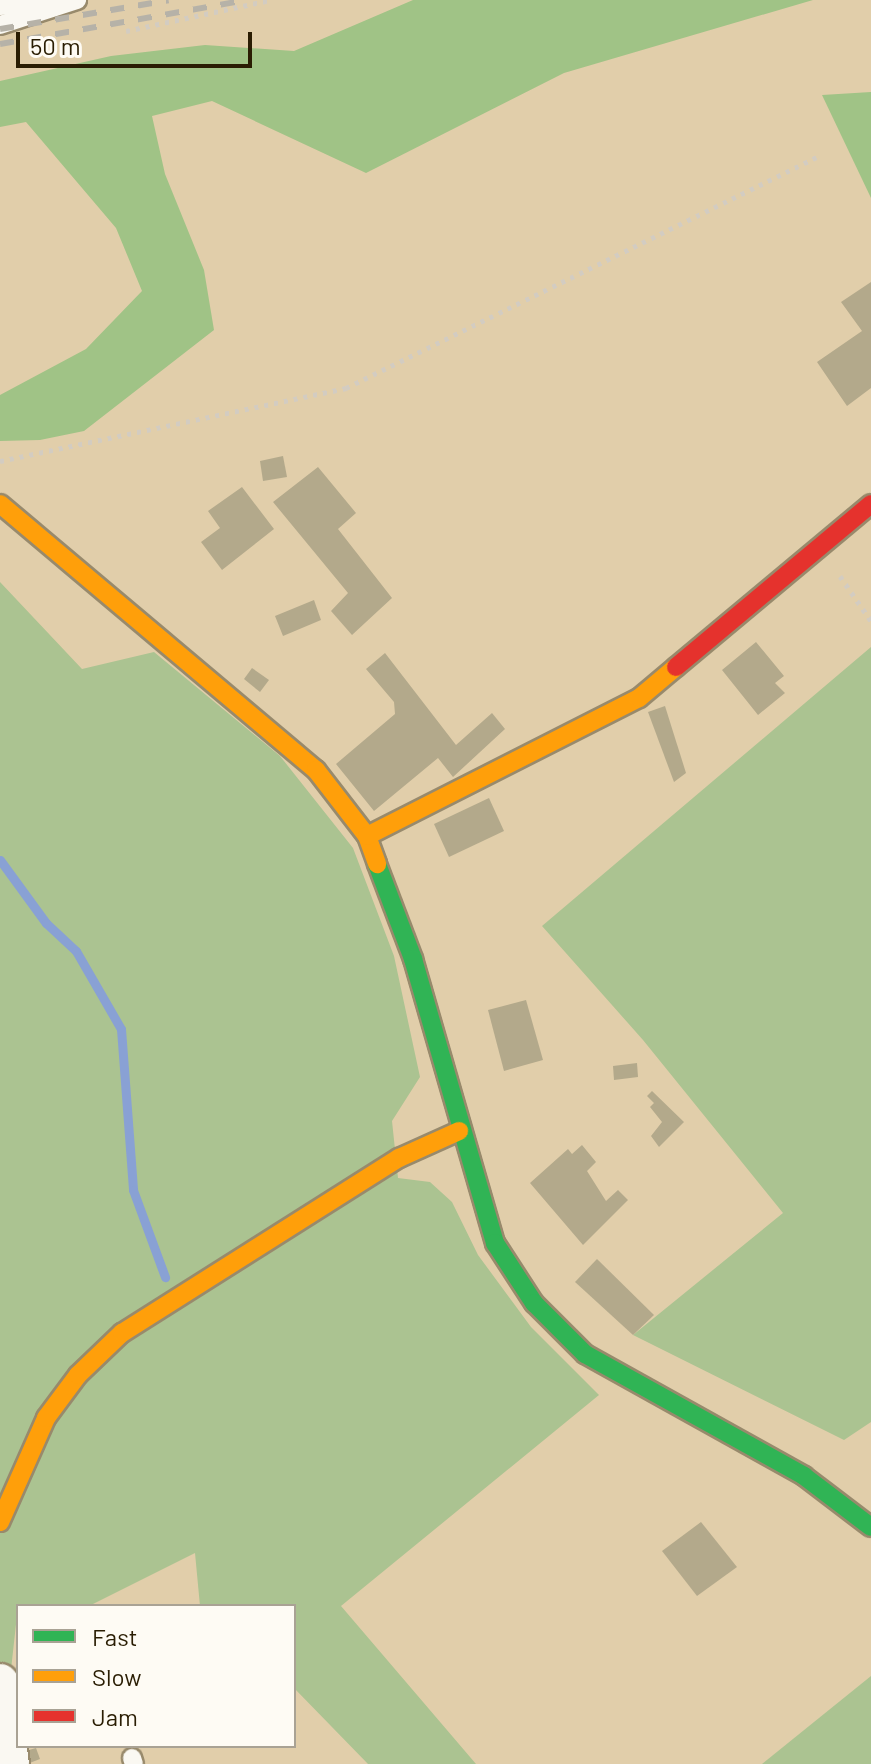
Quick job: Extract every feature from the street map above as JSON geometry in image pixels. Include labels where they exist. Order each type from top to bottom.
[{"type":"street","points":[[0,504],[264,721],[316,770],[367,836],[413,959],[459,1131],[495,1243],[534,1303],[585,1354],[804,1476],[871,1527]]},
{"type":"street","points":[[367,836],[639,698],[871,504]]},
{"type":"street","points":[[0,1522],[46,1418],[78,1375],[122,1333],[399,1158],[459,1131]]},
{"type":"street","points":[[0,1682],[11,1764]]},
{"type":"lane","points":[[0,6],[49,0]]},
{"type":"lane","points":[[0,25],[77,0]]},
{"type":"path","points":[[126,31],[271,0]]},
{"type":"path","points":[[0,461],[346,388],[817,157]]},
{"type":"path","points":[[821,548],[871,621]]},
{"type":"green space","points":[[413,0],[813,0],[564,73],[366,173],[212,101],[152,116],[165,174],[204,270],[214,330],[84,431],[40,440],[0,441],[0,395],[86,349],[142,291],[116,228],[26,122],[0,127],[0,81],[111,56],[205,45],[294,51]]},
{"type":"green space","points":[[871,92],[871,198],[822,95]]},
{"type":"green space","points":[[0,582],[82,669],[154,652],[280,756],[353,848],[394,956],[420,1077],[392,1121],[398,1178],[430,1182],[452,1202],[478,1255],[531,1327],[599,1395],[341,1606],[476,1764],[368,1764],[296,1690],[296,1604],[200,1604],[195,1553],[93,1604],[16,1604],[9,1688],[0,1692]]},
{"type":"green space","points":[[871,647],[871,1422],[844,1440],[633,1335],[783,1213],[643,1040],[542,926]]},
{"type":"green space","points":[[871,1676],[871,1764],[762,1764]]},
{"type":"building","points":[[871,282],[871,388],[847,406],[817,362],[862,331],[841,302]]},
{"type":"building","points":[[283,456],[287,477],[263,481],[260,461]]},
{"type":"building","points":[[318,467],[356,513],[338,529],[392,598],[352,635],[331,611],[348,593],[273,502]]},
{"type":"building","points":[[242,487],[274,529],[222,570],[201,542],[220,528],[208,511]]},
{"type":"building","points":[[314,600],[321,620],[283,636],[275,616]]},
{"type":"building","points":[[756,642],[784,676],[775,683],[785,693],[758,715],[722,670]]},
{"type":"building","points":[[385,653],[456,745],[492,713],[505,729],[453,777],[438,758],[374,811],[336,764],[395,714],[394,702],[366,669]]},
{"type":"building","points":[[252,668],[269,680],[260,692],[244,679]]},
{"type":"building","points":[[665,706],[686,773],[674,782],[648,712]]},
{"type":"building","points":[[489,798],[504,831],[449,857],[434,824]]},
{"type":"building","points":[[526,1000],[543,1060],[504,1071],[488,1010]]},
{"type":"building","points":[[637,1063],[638,1077],[614,1080],[613,1066]]},
{"type":"building","points":[[652,1091],[684,1122],[659,1147],[651,1136],[662,1122],[650,1107],[654,1103],[647,1096]]},
{"type":"building","points":[[582,1145],[596,1162],[587,1171],[606,1201],[618,1190],[628,1200],[583,1245],[530,1183],[568,1149],[572,1154]]},
{"type":"building","points":[[597,1259],[654,1315],[633,1335],[575,1282]]},
{"type":"building","points":[[701,1522],[737,1567],[697,1596],[662,1551]]},
{"type":"building","points":[[36,1748],[40,1759],[27,1764],[22,1752]]},
{"type":"waterway","points":[[0,860],[46,923],[76,951],[121,1029],[133,1190],[165,1277]]},
{"type":"railway","points":[[0,29],[169,0]]},
{"type":"railway","points":[[0,44],[246,0]]},
{"type":"traffic: fast","points":[[377,864],[413,959],[495,1243],[534,1303],[585,1354],[804,1476],[871,1527]]},
{"type":"traffic: slow","points":[[0,504],[316,770],[367,836],[377,864]]},
{"type":"traffic: slow","points":[[367,836],[639,698],[676,667]]},
{"type":"traffic: slow","points":[[0,1522],[46,1418],[78,1375],[122,1333],[399,1158],[459,1131]]},
{"type":"traffic: jam","points":[[676,667],[871,504]]}]
